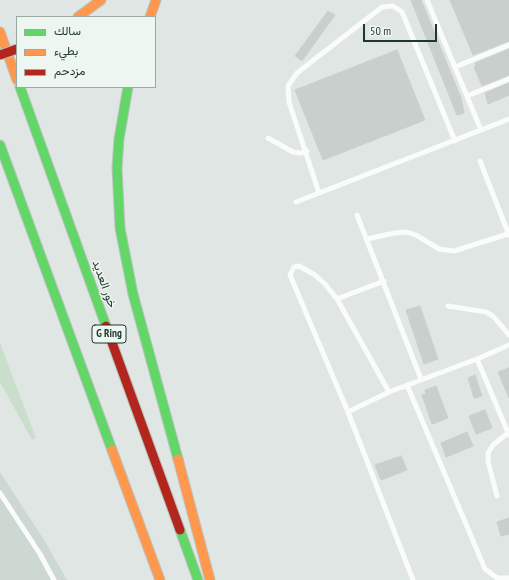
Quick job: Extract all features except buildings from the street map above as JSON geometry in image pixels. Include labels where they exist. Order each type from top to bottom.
[{"type":"highway","points":[[81,15],[101,0]]},
{"type":"highway","points":[[150,16],[156,0]]},
{"type":"highway","points":[[0,32],[16,77]]},
{"type":"highway","points":[[0,55],[16,49]]},
{"type":"highway","name":"خور العديد","points":[[20,88],[198,580]]},
{"type":"highway","points":[[128,88],[122,114],[117,168],[121,234],[134,294],[200,537],[210,580]]},
{"type":"highway","points":[[0,145],[160,580]]},
{"type":"highway","points":[[53,317],[88,387]]},
{"type":"lane","points":[[428,0],[481,130]]},
{"type":"lane","points":[[319,193],[307,151],[289,102],[288,86],[297,73],[382,7],[393,6],[402,12],[455,141]]},
{"type":"lane","points":[[455,67],[509,45]]},
{"type":"lane","points":[[467,96],[509,79]]},
{"type":"lane","points":[[296,202],[509,119]]},
{"type":"lane","points":[[268,138],[293,152],[301,153],[307,151]]},
{"type":"lane","points":[[368,239],[395,233],[408,232],[416,235],[433,247],[449,251],[509,235],[480,161]]},
{"type":"lane","points":[[357,214],[368,239],[421,379]]},
{"type":"lane","points":[[389,392],[337,298],[326,284],[309,270],[299,266],[292,269],[290,274],[348,412],[413,580]]},
{"type":"lane","points":[[337,298],[384,281]]},
{"type":"lane","points":[[448,306],[486,312],[493,316],[509,335]]},
{"type":"lane","points":[[348,412],[389,392],[477,359],[509,345]]},
{"type":"lane","points":[[477,359],[508,434],[493,445],[488,453],[488,461],[497,496]]},
{"type":"lane","points":[[407,385],[485,570],[497,578],[509,578]]},
{"type":"lane","points":[[0,493],[40,554],[54,580]]},
{"type":"shaded area","points":[[0,472],[44,540],[67,580],[0,580]]},
{"type":"green space","points":[[0,343],[36,438],[32,440],[0,382]]},
{"type":"traffic: fast","points":[[20,88],[106,326]]},
{"type":"traffic: fast","points":[[128,88],[119,139],[117,168],[120,228],[133,294],[178,459]]},
{"type":"traffic: fast","points":[[0,145],[112,450]]},
{"type":"traffic: fast","points":[[180,530],[198,580]]},
{"type":"traffic: slow","points":[[79,16],[101,0]]},
{"type":"traffic: slow","points":[[150,16],[156,0]]},
{"type":"traffic: slow","points":[[0,32],[16,77]]},
{"type":"traffic: slow","points":[[112,450],[160,580]]},
{"type":"traffic: slow","points":[[178,459],[210,580]]},
{"type":"traffic: jam","points":[[0,55],[16,49]]},
{"type":"traffic: jam","points":[[106,326],[180,530]]}]
